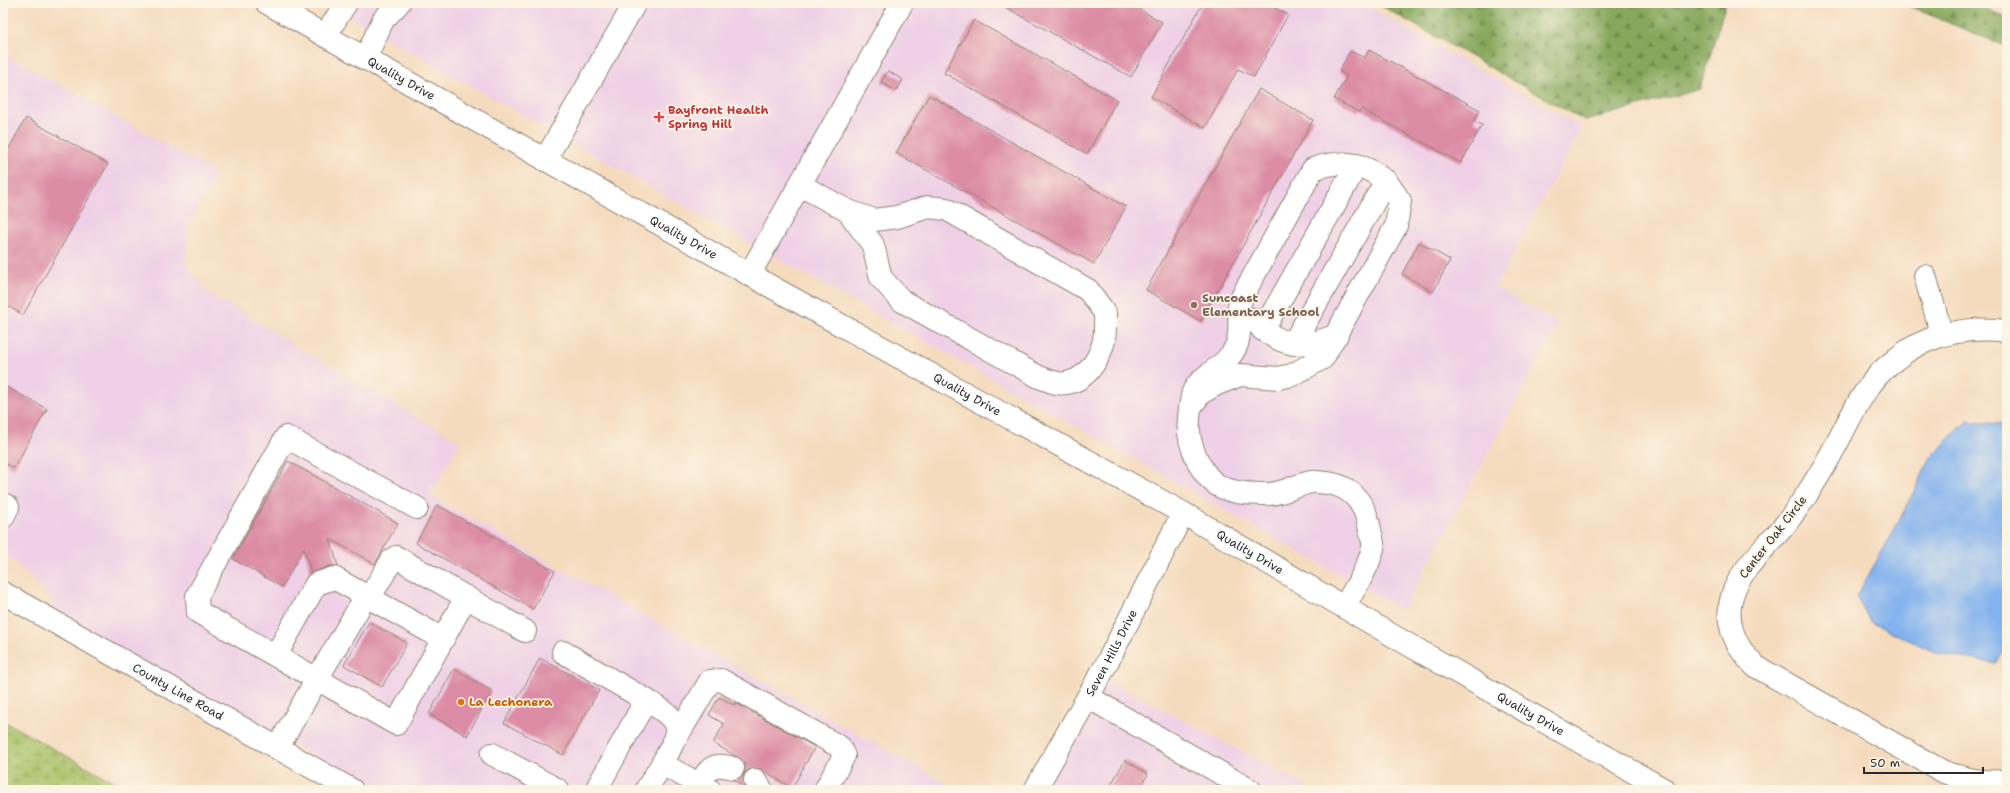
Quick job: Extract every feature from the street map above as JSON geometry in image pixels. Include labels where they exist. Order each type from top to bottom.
[{"type":"street","name":"Quality Drive","points":[[267,3],[749,275],[1183,514],[1665,790]]},
{"type":"street","points":[[325,36],[346,3]]},
{"type":"street","points":[[365,59],[383,20],[399,3]]},
{"type":"street","points":[[749,275],[902,3]]},
{"type":"street","points":[[545,160],[629,5]]},
{"type":"street","points":[[1192,405],[1201,394],[1216,384],[1240,375],[1278,378],[1292,375],[1308,368],[1323,358],[1396,226],[1400,201],[1386,181],[1357,165],[1332,163],[1312,168],[1244,293],[1239,306],[1241,324],[1237,344],[1224,364],[1198,384],[1192,393],[1192,405],[1188,419],[1190,440],[1196,459],[1212,481],[1225,489],[1244,493],[1269,494],[1291,490],[1312,482],[1338,485],[1354,494],[1368,515],[1373,546],[1367,566],[1344,607]]},
{"type":"street","points":[[1263,330],[1357,165]]},
{"type":"street","points":[[1293,344],[1386,181]]},
{"type":"street","points":[[800,185],[848,211],[874,220],[897,217],[928,207],[946,209],[1088,290],[1106,313],[1104,343],[1096,361],[1081,378],[1066,384],[1054,382],[1039,377],[902,301],[881,278],[873,245],[848,211]]},
{"type":"street","points":[[1925,276],[1942,335]]},
{"type":"street","points":[[1244,293],[1251,317],[1263,330],[1275,339],[1293,344],[1311,343],[1337,335]]},
{"type":"street","name":"Center Oak Circle","points":[[2005,784],[1964,779],[1944,772],[1762,670],[1744,655],[1736,643],[1731,628],[1730,612],[1732,596],[1737,583],[1785,525],[1813,485],[1861,397],[1877,376],[1896,358],[1918,345],[1942,335],[1965,330],[1990,329],[2007,331]]},
{"type":"street","points":[[417,508],[286,437],[197,596],[198,612],[396,724],[466,597]]},
{"type":"street","points":[[3,504],[8,507],[3,517]]},
{"type":"street","name":"Seven Hills Drive","points":[[1035,790],[1106,665],[1183,514]]},
{"type":"street","points":[[278,748],[366,596],[374,590],[392,560],[396,557],[525,631]]},
{"type":"street","points":[[276,656],[316,584],[334,578],[443,639]]},
{"type":"street","name":"County Line Road","points":[[3,593],[352,790]]},
{"type":"street","points":[[563,652],[665,711],[676,726],[676,738]]},
{"type":"street","points":[[646,790],[710,681],[721,680],[840,747],[844,756],[825,790]]},
{"type":"street","points":[[1088,697],[1250,790]]},
{"type":"street","points":[[596,790],[646,700]]},
{"type":"street","points":[[492,754],[558,790]]},
{"type":"street","points":[[662,764],[705,787],[706,772],[713,767],[724,765],[733,768]]},
{"type":"shaded area","name":"Suncoast Elementary School","points":[[324,3],[1361,3],[1582,127],[1495,287],[1558,323],[1403,610]]},
{"type":"shaded area","points":[[3,53],[216,173],[189,224],[185,264],[209,294],[460,442],[430,496],[959,790],[372,790],[50,609],[55,602],[15,561],[3,554]]},
{"type":"shaded area","points":[[1098,675],[1314,790],[1033,790]]},
{"type":"green space","points":[[1376,3],[1726,3],[1700,89],[1585,121]]},
{"type":"green space","points":[[1901,3],[1971,3],[2007,17],[2007,47]]},
{"type":"green space","points":[[3,721],[129,790],[3,790]]},
{"type":"water","points":[[1968,420],[2007,425],[2007,644],[1996,664],[1937,653],[1872,623],[1856,597],[1896,527],[1931,457]]},
{"type":"building","points":[[998,3],[1128,3],[1162,22],[1131,77]]},
{"type":"building","points":[[1203,3],[1266,3],[1288,15],[1254,77],[1238,69],[1205,128],[1151,97]]},
{"type":"building","points":[[974,20],[1117,100],[1087,154],[944,73]]},
{"type":"building","points":[[1369,50],[1480,110],[1474,121],[1482,125],[1461,163],[1361,109],[1359,112],[1334,99],[1347,76],[1339,71],[1350,51],[1365,58]]},
{"type":"building","points":[[888,71],[903,80],[896,91],[881,82]]},
{"type":"building","points":[[1259,89],[1313,120],[1201,321],[1146,290]]},
{"type":"building","points":[[929,95],[1126,207],[1094,264],[896,153]]},
{"type":"building","points":[[26,118],[108,164],[23,315],[3,303],[3,159]]},
{"type":"building","points":[[1419,242],[1450,260],[1433,292],[1402,274]]},
{"type":"building","points":[[3,385],[47,409],[14,468],[3,462]]},
{"type":"building","points":[[288,461],[398,523],[375,564],[330,539],[338,566],[330,566],[311,573],[304,548],[282,587],[233,559]]},
{"type":"building","points":[[437,505],[555,571],[533,609],[416,543]]},
{"type":"building","points":[[369,622],[407,643],[382,687],[344,665]]},
{"type":"building","points":[[540,658],[599,690],[563,755],[504,723]]},
{"type":"building","name":"La Lechonera","points":[[454,669],[492,691],[467,736],[429,714]]},
{"type":"building","points":[[719,697],[734,705],[736,703],[815,747],[792,788],[761,769],[754,768],[748,770],[744,774],[744,786],[734,780],[742,776],[745,771],[745,764],[741,759],[713,743],[724,724],[709,715]]},
{"type":"building","points":[[1125,760],[1148,774],[1139,790],[1108,790]]},
{"type":"place","name":"Bayfront Health Spring Hill","points":[[659,117]]},
{"type":"place","name":"Suncoast Elementary School","points":[[1194,305]]},
{"type":"place","name":"La Lechonera","points":[[461,702]]}]
